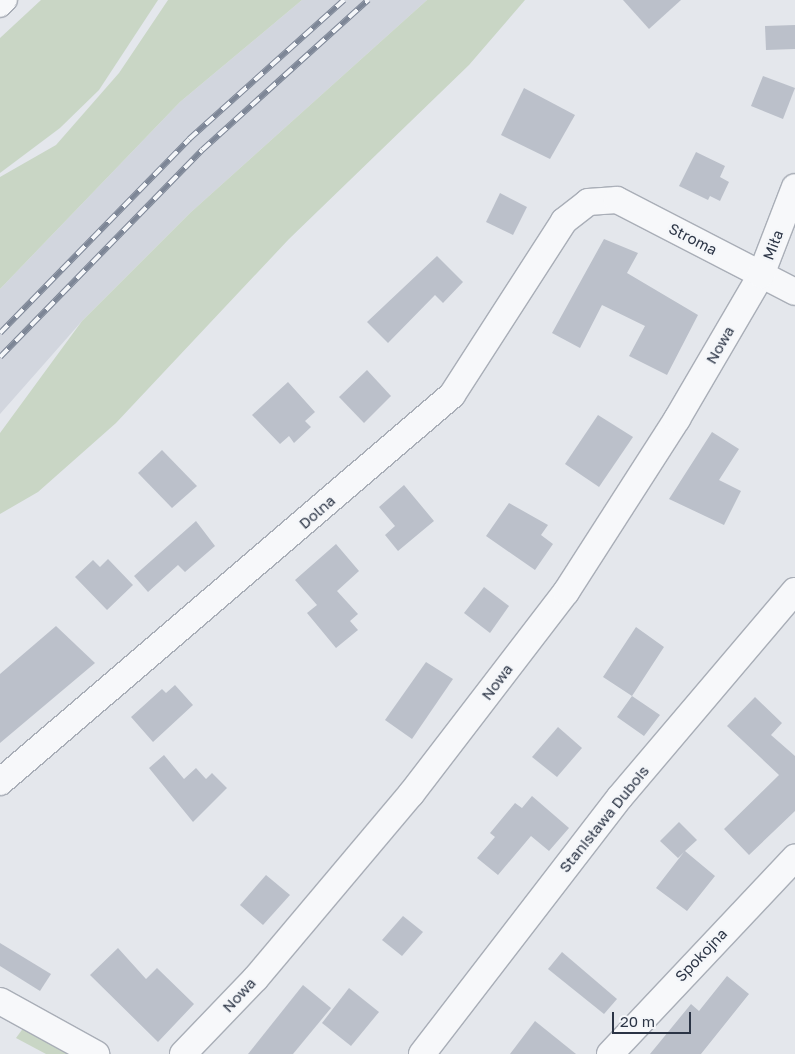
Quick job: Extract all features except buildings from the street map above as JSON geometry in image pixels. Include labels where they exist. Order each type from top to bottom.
[{"type":"street","points":[[0,7],[7,0]]},
{"type":"street","name":"Miła","points":[[762,275],[795,187]]},
{"type":"street","name":"Stroma","points":[[588,202],[617,200],[795,292]]},
{"type":"street","name":"Dolna","points":[[0,782],[452,395],[564,221],[588,202]]},
{"type":"street","name":"Nowa","points":[[183,1054],[256,978],[411,794],[566,592],[677,419],[762,275]]},
{"type":"street","name":"Stanisława Dubois","points":[[422,1054],[620,797],[795,591]]},
{"type":"street","name":"Spokojna","points":[[610,1054],[795,858]]},
{"type":"street","points":[[0,1001],[96,1054]]},
{"type":"shaded area","points":[[302,0],[427,0],[190,213],[82,321],[0,414],[0,289],[180,102]]},
{"type":"green space","points":[[41,0],[158,0],[99,90],[60,128],[0,173],[0,38]]},
{"type":"green space","points":[[168,0],[302,0],[180,102],[0,289],[0,177],[56,145],[119,73]]},
{"type":"green space","points":[[427,0],[525,0],[469,65],[289,239],[116,423],[38,492],[0,514],[0,433],[82,321],[190,213]]},
{"type":"green space","points":[[24,1027],[71,1054],[46,1054],[16,1038]]},
{"type":"railway","points":[[0,333],[189,139],[344,0]]},
{"type":"railway","points":[[0,357],[202,150],[368,0]]}]
